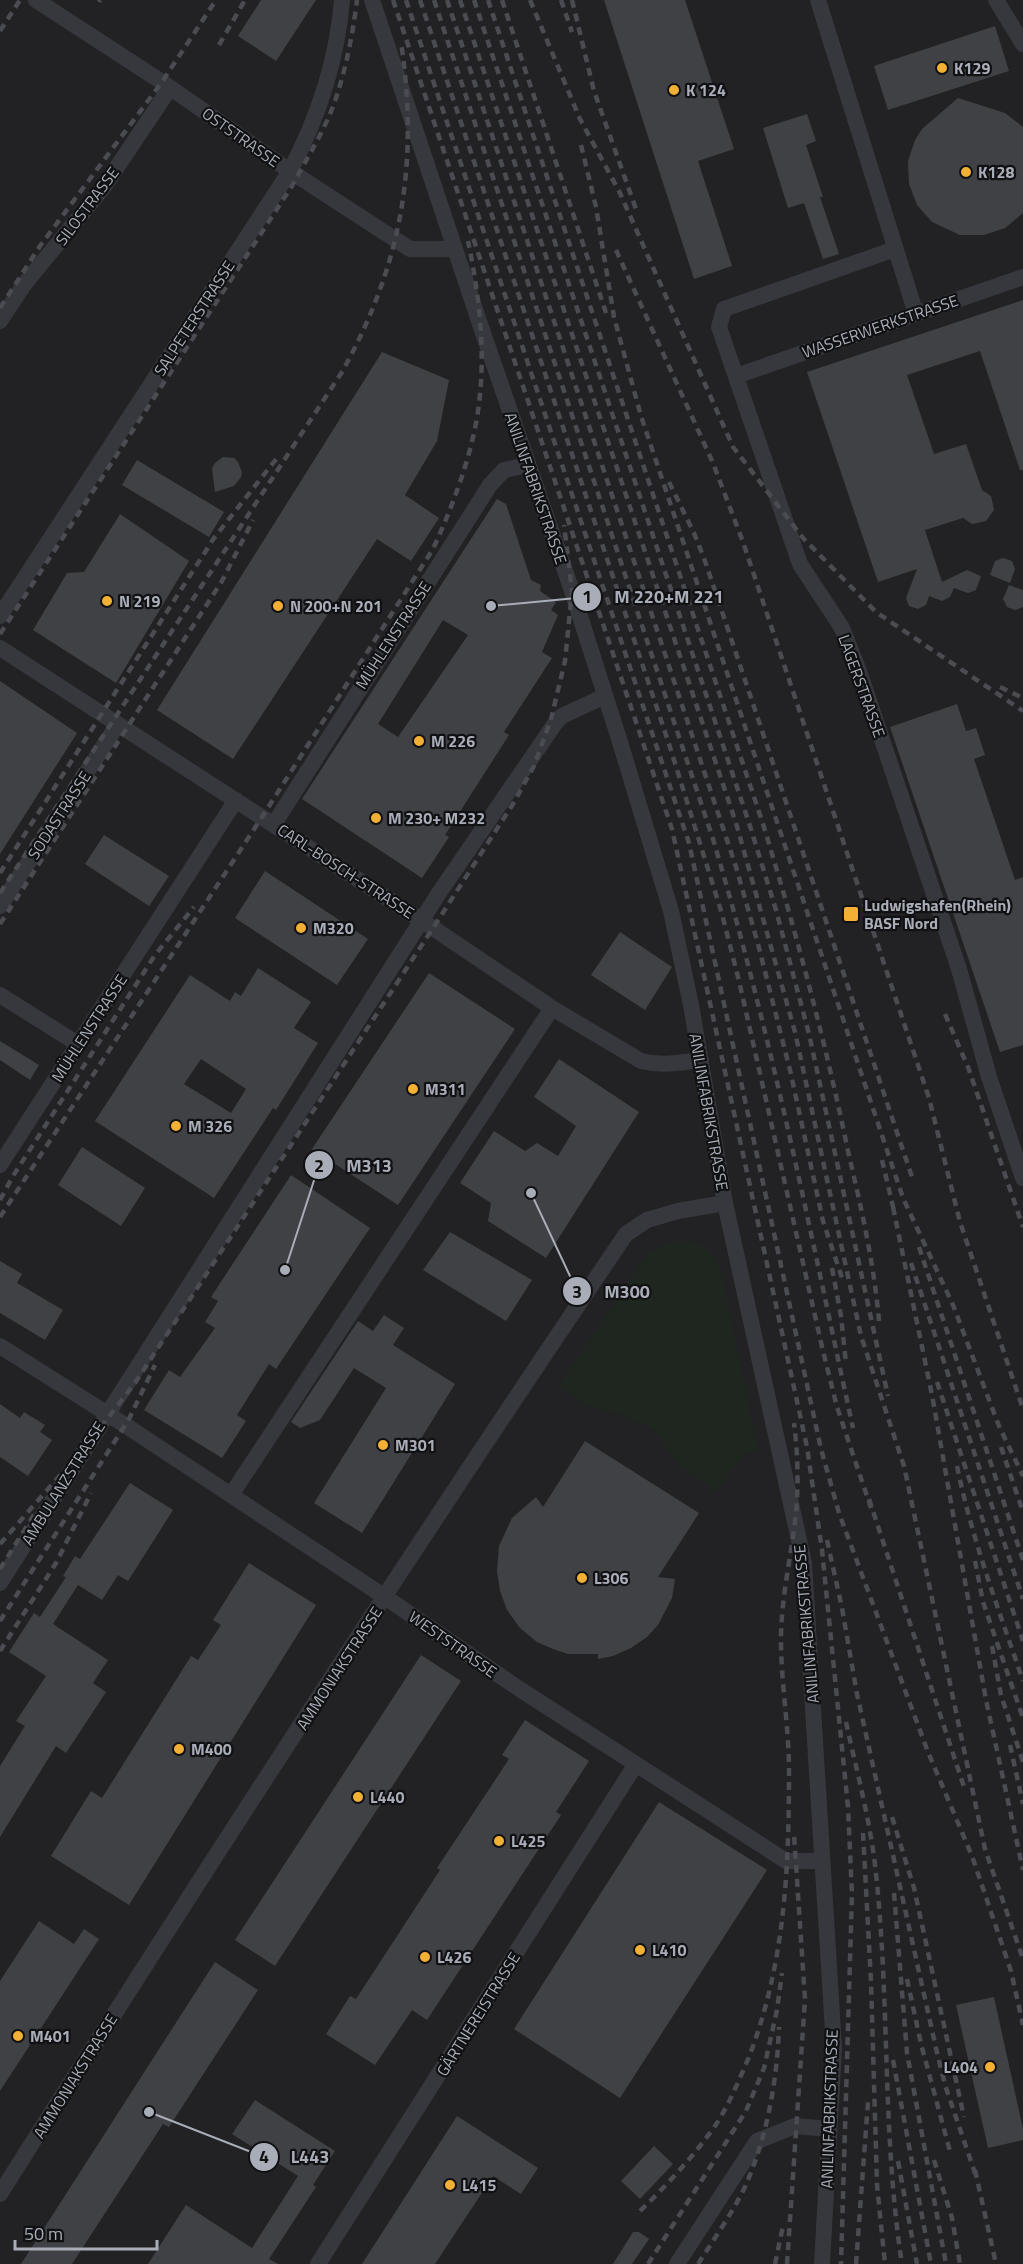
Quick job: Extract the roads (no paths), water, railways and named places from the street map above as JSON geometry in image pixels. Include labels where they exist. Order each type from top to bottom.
[{"type":"street","name":"OSTSTRASSE","points":[[36,0],[410,249],[455,249]]},
{"type":"street","name":"SALPETERSTRASSE","points":[[0,616],[290,171],[323,97],[342,0]]},
{"type":"street","name":"ANILINFABRIKSTRASSE","points":[[372,0],[605,696],[671,911],[701,1060],[725,1203],[804,1563],[834,2048],[822,2264]]},
{"type":"street","points":[[818,0],[916,314]]},
{"type":"street","points":[[996,0],[1023,44]]},
{"type":"street","name":"SILOSTRASSE","points":[[0,321],[23,286],[102,188],[170,88]]},
{"type":"street","name":"LAGERSTRASSE","points":[[896,249],[724,309],[719,327],[800,564],[842,628],[859,671],[959,969],[989,1077],[1023,1178]]},
{"type":"street","name":"WASSERWERKSTRASSE","points":[[736,376],[1023,277]]},
{"type":"street","name":"MÜHLENSTRASSE","points":[[274,824],[490,485],[504,470],[528,465]]},
{"type":"street","name":"CARL-BOSCH-STRASSE","points":[[0,648],[274,824],[552,1008],[641,1061],[656,1065],[671,1065],[701,1060]]},
{"type":"street","name":"AMBULANZSTRASSE","points":[[0,1583],[422,921],[556,722],[576,709],[605,696]]},
{"type":"street","name":"SODASTRASSE","points":[[0,906],[118,724]]},
{"type":"street","name":"MÜHLENSTRASSE","points":[[0,1166],[236,800]]},
{"type":"street","points":[[0,995],[78,1044]]},
{"type":"street","points":[[231,1495],[552,1008]]},
{"type":"street","name":"AMMONIAKSTRASSE","points":[[0,2194],[176,1916],[626,1234],[647,1220],[678,1211],[725,1203]]},
{"type":"street","name":"WESTSTRASSE","points":[[0,1346],[231,1495],[386,1597],[518,1688],[786,1862],[822,1861]]},
{"type":"street","name":"GÄRTNEREISTRASSE","points":[[318,2264],[636,1764]]},
{"type":"street","points":[[677,2264],[757,2141],[795,2126],[829,2129]]},
{"type":"railway","points":[[0,31],[20,0]]},
{"type":"railway","points":[[0,308],[40,246],[162,82],[216,0]]},
{"type":"railway","points":[[219,45],[245,0]]},
{"type":"railway","points":[[0,634],[292,186],[333,107],[344,72],[357,0]]},
{"type":"railway","points":[[393,0],[672,829],[807,1447],[822,1550],[848,1807],[852,1894],[841,2264]]},
{"type":"railway","points":[[406,0],[689,843],[821,1449],[839,1513],[928,1752],[972,1856],[1011,1971],[1023,2025]]},
{"type":"railway","points":[[420,0],[669,744],[722,914],[837,1407],[871,1508]]},
{"type":"railway","points":[[434,0],[713,839],[771,1059],[853,1428]]},
{"type":"railway","points":[[447,0],[736,867],[790,1070],[823,1221],[842,1278]]},
{"type":"railway","points":[[460,0],[736,823],[795,1032],[861,1336],[904,1466],[985,1849],[1023,1959]]},
{"type":"railway","points":[[474,0],[776,910],[809,1034],[888,1396]]},
{"type":"railway","points":[[488,0],[763,824],[830,1068],[867,1235],[879,1321]]},
{"type":"railway","points":[[502,0],[607,316]]},
{"type":"railway","points":[[530,0],[580,119],[619,191],[733,447],[803,538],[876,612],[1023,711]]},
{"type":"railway","points":[[561,0],[572,32]]},
{"type":"railway","points":[[572,0],[594,91],[636,209]]},
{"type":"railway","points":[[0,893],[342,372],[362,332],[379,292],[392,252],[401,212],[408,130],[401,42]]},
{"type":"railway","points":[[581,145],[596,207],[614,317],[641,416],[903,1198],[953,1305],[999,1426],[1023,1476]]},
{"type":"railway","points":[[0,1217],[262,817],[433,549],[462,478],[474,433],[481,385],[479,312],[468,241]]},
{"type":"railway","points":[[616,250],[713,463],[743,542],[929,1098],[960,1222],[1023,1409]]},
{"type":"railway","points":[[0,873],[214,538],[277,458]]},
{"type":"railway","points":[[669,482],[705,561],[912,1177]]},
{"type":"railway","points":[[0,924],[222,581],[253,520]]},
{"type":"railway","points":[[0,1544],[90,1441],[135,1383],[513,804],[534,766],[551,719],[565,661],[572,591],[564,525]]},
{"type":"railway","points":[[1000,687],[1023,698]]},
{"type":"railway","points":[[0,1200],[13,1176],[155,955],[194,907]]},
{"type":"railway","points":[[945,1014],[968,1067],[1023,1227]]},
{"type":"railway","points":[[882,1160],[895,1215]]},
{"type":"railway","points":[[893,1207],[932,1395],[986,1700],[1023,1870]]},
{"type":"railway","points":[[919,1247],[1023,1560]]},
{"type":"railway","points":[[911,1263],[1023,1599]]},
{"type":"railway","points":[[832,1268],[841,1316],[846,1363]]},
{"type":"railway","points":[[0,1621],[129,1419],[155,1365]]},
{"type":"railway","points":[[937,1382],[1023,1641]]},
{"type":"railway","points":[[640,2211],[689,2160],[725,2110],[749,2057],[770,1987],[783,1916],[788,1844],[789,1755],[782,1673],[781,1625],[797,1498],[794,1423]]},
{"type":"railway","points":[[1001,1447],[1023,1512]]},
{"type":"railway","points":[[957,1466],[978,1548],[1023,1681]]},
{"type":"railway","points":[[0,1651],[56,1563],[91,1493]]},
{"type":"railway","points":[[869,1499],[965,1790]]},
{"type":"railway","points":[[0,1569],[35,1513]]},
{"type":"railway","points":[[827,1540],[857,1694],[938,2057],[946,2088],[976,2176]]},
{"type":"railway","points":[[975,1561],[983,1602],[1023,1718]]},
{"type":"railway","points":[[992,1646],[1001,1695],[1023,1762]]},
{"type":"railway","points":[[846,1722],[867,1817],[876,1874],[883,1972],[891,2167],[902,2264]]},
{"type":"railway","points":[[1010,1745],[1023,1804]]},
{"type":"railway","points":[[892,1817],[914,1888],[964,2117]]},
{"type":"railway","points":[[863,1833],[871,1981],[877,2185],[885,2264]]},
{"type":"railway","points":[[787,2264],[805,1999],[794,1835]]},
{"type":"railway","points":[[894,1893],[907,2053],[946,2264]]},
{"type":"railway","points":[[648,2264],[746,2111],[764,2068],[777,2010],[782,1973]]},
{"type":"railway","points":[[907,1979],[921,2044],[951,2155]]},
{"type":"railway","points":[[698,2264],[739,2199],[759,2150],[773,2089],[779,2027]]},
{"type":"railway","points":[[893,2060],[931,2264]]},
{"type":"railway","points":[[856,2264],[868,2102]]},
{"type":"railway","points":[[934,2160],[952,2218],[960,2264]]},
{"type":"railway","points":[[898,2161],[917,2264]]},
{"type":"railway","points":[[975,2170],[996,2264]]},
{"type":"railway","points":[[775,2264],[783,2226]]},
{"type":"place","name":"K129","points":[[942,68]]},
{"type":"place","name":"K 124","points":[[674,90]]},
{"type":"place","name":"K128","points":[[966,172]]},
{"type":"place","name":"N 219","points":[[107,601]]},
{"type":"place","name":"N 200+N 201","points":[[278,606]]},
{"type":"place","name":"M 220+M 221","points":[[491,606]]},
{"type":"place","name":"M 226","points":[[419,741]]},
{"type":"place","name":"M 230+ M232","points":[[376,818]]},
{"type":"place","name":"Ludwigshafen(Rhein) BASF Nord","points":[[851,914]]},
{"type":"place","name":"M320","points":[[301,928]]},
{"type":"place","name":"M311","points":[[413,1089]]},
{"type":"place","name":"M 326","points":[[176,1126]]},
{"type":"place","name":"M300","points":[[531,1193]]},
{"type":"place","name":"M313","points":[[285,1270]]},
{"type":"place","name":"M301","points":[[383,1445]]},
{"type":"place","name":"L306","points":[[582,1578]]},
{"type":"place","name":"M400","points":[[179,1749]]},
{"type":"place","name":"L440","points":[[358,1797]]},
{"type":"place","name":"L425","points":[[499,1841]]},
{"type":"place","name":"L410","points":[[640,1950]]},
{"type":"place","name":"L426","points":[[425,1957]]},
{"type":"place","name":"M401","points":[[18,2036]]},
{"type":"place","name":"L404","points":[[990,2067]]},
{"type":"place","name":"L443","points":[[149,2112]]},
{"type":"place","name":"L415","points":[[450,2185]]}]
